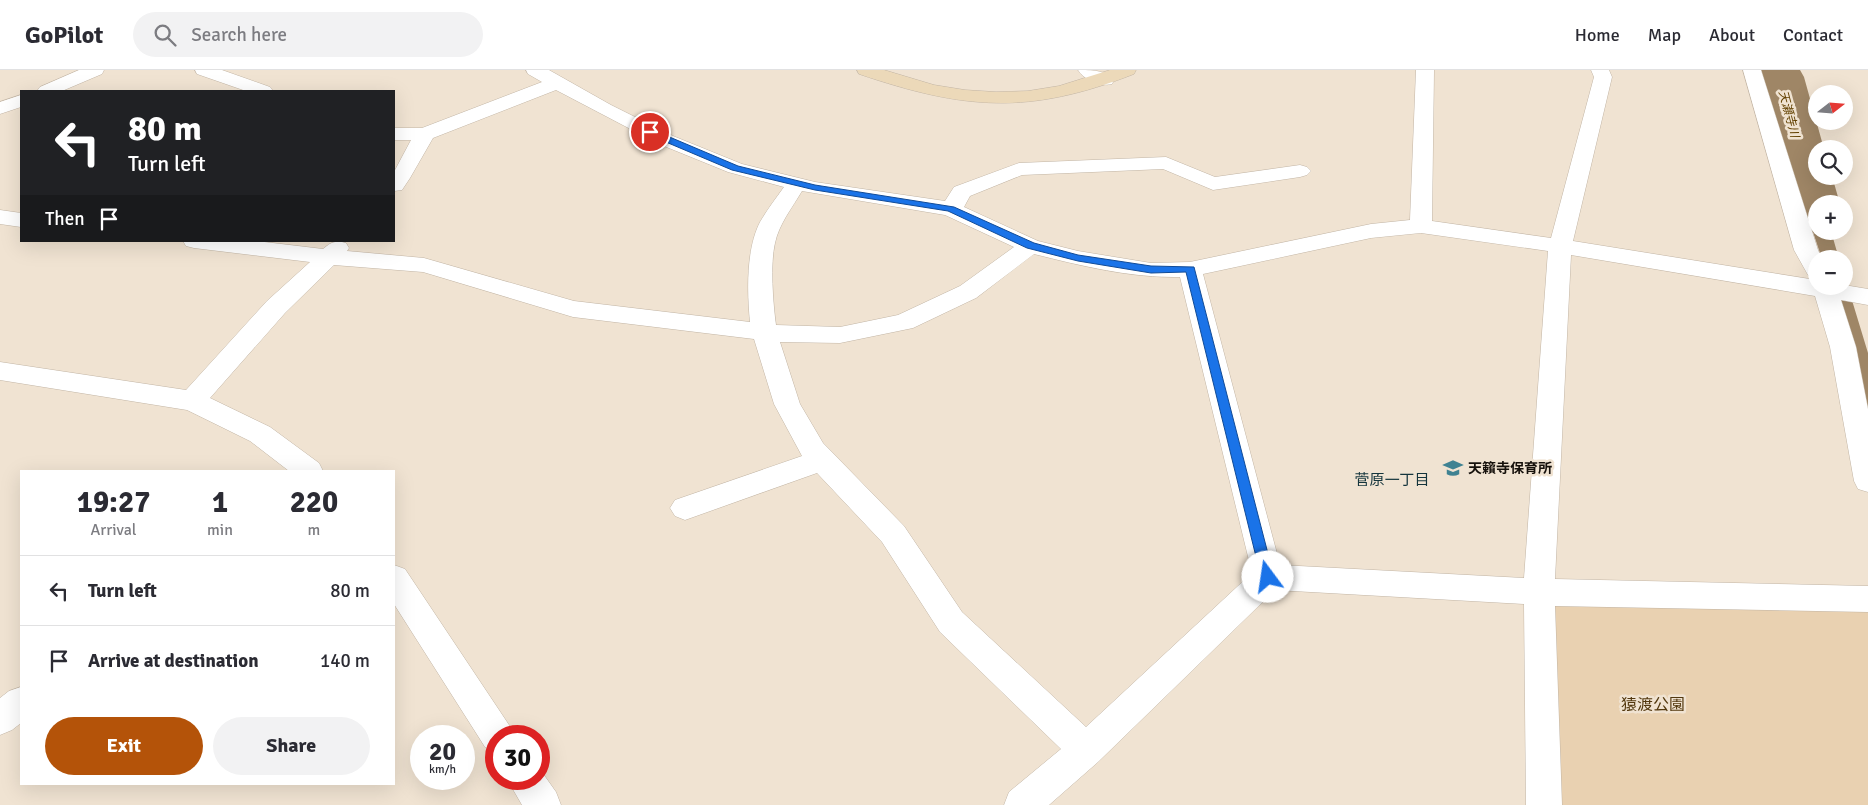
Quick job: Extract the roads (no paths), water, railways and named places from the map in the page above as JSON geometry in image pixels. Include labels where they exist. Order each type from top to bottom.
[{"type":"street","points":[[49,90],[95,70]]},
{"type":"street","points":[[204,70],[260,90]]},
{"type":"street","points":[[535,70],[556,83],[666,140],[735,168],[797,183],[951,209],[1030,246],[1078,258],[1151,270],[1190,269],[1371,231],[1421,226],[1808,280]]},
{"type":"street","points":[[866,70],[906,85],[964,97],[1005,99],[1057,93],[1105,80],[1126,70]]},
{"type":"street","points":[[1087,70],[1105,80]]},
{"type":"street","points":[[1421,226],[1425,70]]},
{"type":"street","points":[[1544,805],[1539,592],[1560,246],[1603,76],[1600,70]]},
{"type":"street","points":[[1752,70],[1808,254]]},
{"type":"street","points":[[395,134],[425,134],[556,83]]},
{"type":"street","points":[[0,108],[20,101]]},
{"type":"street","points":[[395,184],[403,174],[425,134]]},
{"type":"street","points":[[951,209],[962,192],[1020,170],[1166,163],[1213,184],[1300,171]]},
{"type":"street","points":[[685,508],[819,460],[787,404],[764,332],[760,299],[763,244],[771,223],[797,183]]},
{"type":"street","points":[[0,217],[20,220]]},
{"type":"street","points":[[212,242],[336,249],[424,265],[573,309],[764,332],[840,335],[904,322],[968,292],[1030,246]]},
{"type":"street","points":[[192,401],[276,307],[336,249]]},
{"type":"street","points":[[1190,269],[1268,577]]},
{"type":"street","points":[[1826,295],[1843,347],[1868,480]]},
{"type":"street","points":[[0,371],[192,401],[260,434],[308,470]]},
{"type":"street","points":[[814,451],[893,534],[951,622],[1086,750]]},
{"type":"street","points":[[1022,805],[1086,750],[1268,577],[1539,592],[1868,599]]},
{"type":"street","points":[[395,580],[490,725]]},
{"type":"street","points":[[0,718],[20,703]]},
{"type":"street","points":[[533,790],[543,805]]},
{"type":"water","points":[[1759,70],[1776,70],[1808,163],[1808,185],[1815,185],[1819,195],[1808,195],[1808,217]]},
{"type":"water","points":[[1816,240],[1834,240],[1836,250],[1819,250]]},
{"type":"water","points":[[1833,295],[1850,295],[1868,353],[1868,424]]},
{"type":"waterway","name":"天瀬寺川","points":[[1777,70],[1781,77],[1810,195]]},
{"type":"place","name":"天籟寺保育所","points":[[1453,468]]},
{"type":"district","name":"菅原一丁目","points":[[1392,480]]},
{"type":"park label","name":"猿渡公園","points":[[1653,704]]}]
